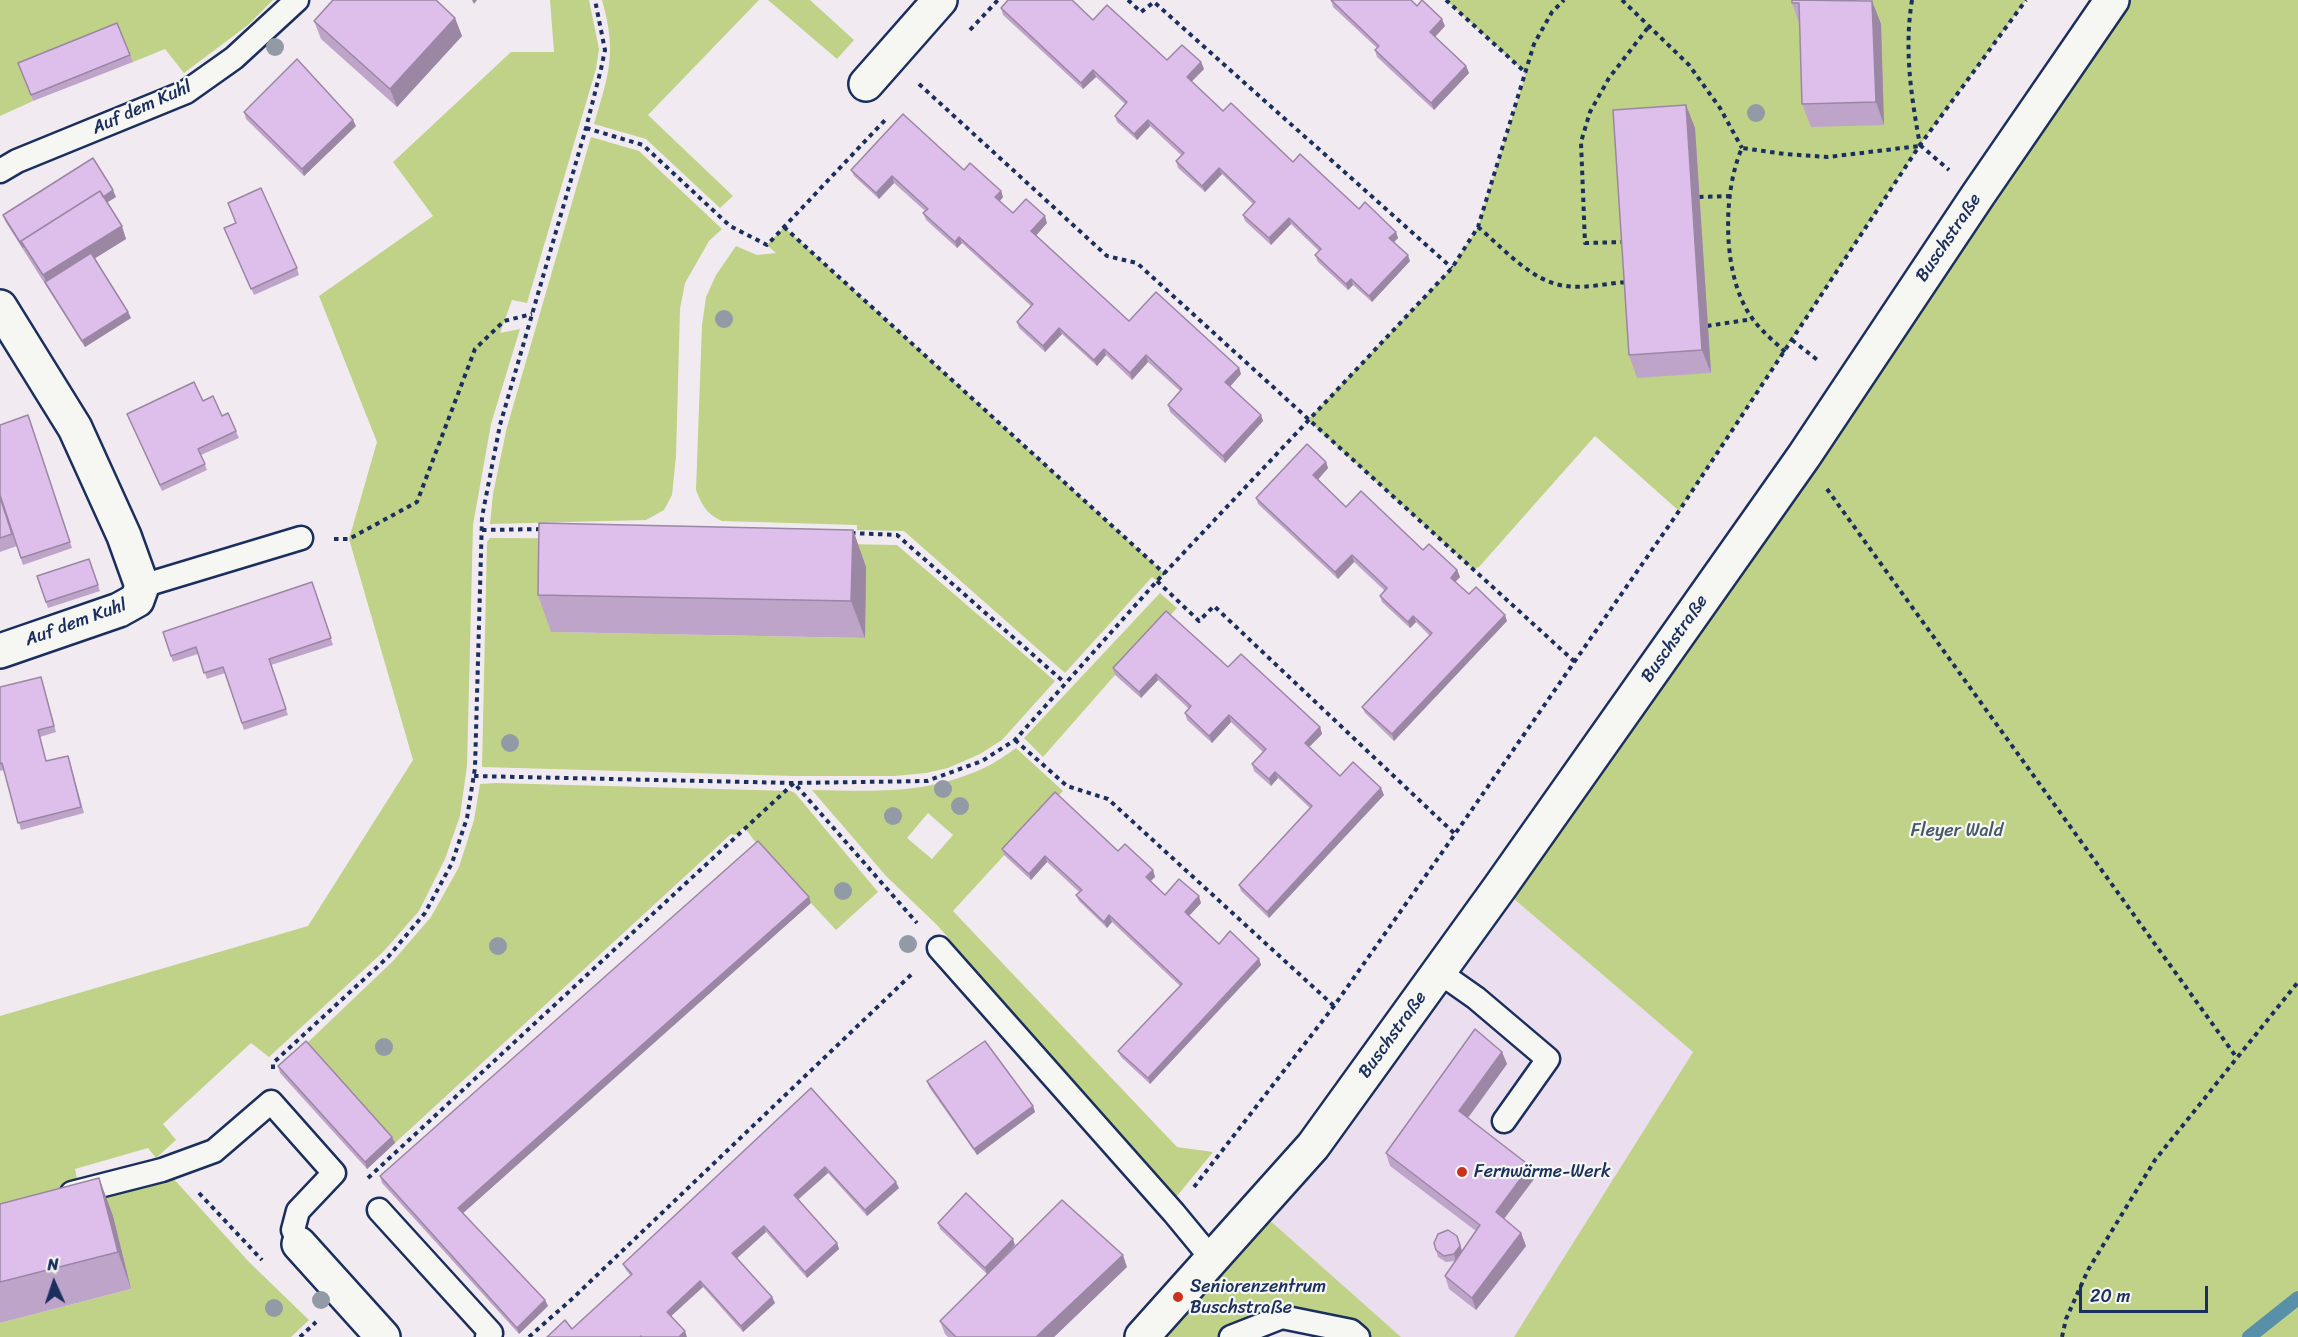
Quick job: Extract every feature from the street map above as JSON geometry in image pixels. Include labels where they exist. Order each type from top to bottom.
[{"type":"street","points":[[866,84],[940,0]]},
{"type":"street","name":"Buschstraße","points":[[1142,1337],[1313,1146],[1804,456],[1978,195],[2112,0]]},
{"type":"street","name":"Auf dem Kuhl","points":[[0,307],[75,428],[124,536],[142,586],[137,600],[119,610],[0,651]]},
{"type":"street","points":[[299,1244],[383,1337]]},
{"type":"lane","name":"Auf dem Kuhl","points":[[0,171],[16,161],[186,92],[234,58],[297,0]]},
{"type":"lane","name":"Auf dem Kuhl","points":[[142,586],[301,538]]},
{"type":"lane","points":[[939,948],[1174,1212],[1212,1259]]},
{"type":"lane","points":[[1439,972],[1476,998],[1548,1059],[1504,1120]]},
{"type":"lane","points":[[46,1200],[174,1166],[214,1151],[271,1102],[334,1173],[298,1211],[293,1230],[299,1244]]},
{"type":"lane","points":[[379,1210],[491,1333],[487,1337]]},
{"type":"lane","points":[[1231,1337],[1282,1317],[1351,1331],[1358,1337]]},
{"type":"path","points":[[271,1102],[273,1063],[388,957],[425,913],[452,863],[467,818],[474,777],[482,530],[486,493],[500,425],[586,128],[605,50],[596,0]]},
{"type":"path","points":[[966,34],[998,0]]},
{"type":"path","points":[[1128,0],[1141,12],[1154,2],[1452,268]]},
{"type":"path","points":[[1446,0],[1526,73]]},
{"type":"path","points":[[474,777],[794,783],[927,782],[982,761],[1015,740],[1157,581],[1452,268],[1478,227],[1534,44],[1552,12],[1564,0]]},
{"type":"path","points":[[1622,0],[1689,65],[1720,108],[1742,148]]},
{"type":"path","points":[[1912,0],[1909,21],[1909,81],[1920,146]]},
{"type":"path","points":[[1174,1212],[1334,1006],[1455,834],[1575,662],[1920,146],[2026,0]]},
{"type":"path","points":[[1628,242],[1585,243],[1581,142],[1590,112],[1609,78],[1650,25]]},
{"type":"path","points":[[912,92],[927,76]]},
{"type":"path","points":[[919,84],[1107,256],[1137,263],[1575,662]]},
{"type":"path","points":[[586,128],[643,145],[730,226],[767,245],[888,117]]},
{"type":"path","points":[[1742,148],[1828,157],[1920,146]]},
{"type":"path","points":[[1742,148],[1734,165],[1731,196],[1729,242],[1732,274],[1740,297],[1753,320],[1785,351]]},
{"type":"path","points":[[1699,197],[1731,196]]},
{"type":"path","points":[[784,227],[1164,574]]},
{"type":"path","points":[[1478,227],[1533,273],[1548,282],[1567,287],[1630,281]]},
{"type":"path","points":[[301,538],[349,539],[417,502],[475,349],[504,321],[532,314]]},
{"type":"path","points":[[1707,326],[1753,320]]},
{"type":"path","points":[[1804,456],[2237,1058]]},
{"type":"path","points":[[482,530],[552,529]]},
{"type":"path","points":[[849,533],[897,534],[1065,683]]},
{"type":"path","points":[[1157,581],[1199,621],[1214,606],[1455,834]]},
{"type":"path","points":[[1015,740],[1067,786],[1107,799],[1334,1006]]},
{"type":"path","points":[[529,1337],[573,1298],[939,948],[794,783]]},
{"type":"path","points":[[365,1181],[794,783]]},
{"type":"path","points":[[2062,1337],[2066,1319],[2088,1269],[2155,1160],[2298,982]]},
{"type":"path","points":[[174,1166],[270,1269]]},
{"type":"shaded area","points":[[1500,887],[1693,1052],[1514,1337],[1401,1337],[1257,1209]]},
{"type":"green space","points":[[0,0],[273,0],[248,25],[184,73],[165,49],[133,62],[20,69],[33,101],[0,116]]},
{"type":"green space","points":[[550,0],[589,0],[599,49],[596,69],[527,303],[512,300],[500,333],[520,329],[491,424],[473,525],[467,766],[460,816],[445,859],[419,911],[383,952],[269,1057],[251,1043],[163,1124],[176,1140],[156,1158],[148,1148],[75,1169],[78,1183],[0,1204],[0,1016],[308,926],[413,760],[349,539],[377,442],[319,296],[433,216],[393,162],[511,52],[554,52]]},
{"type":"green space","points":[[602,0],[759,0],[648,115],[733,196],[720,208],[646,139],[594,124],[604,91],[610,49],[607,18]]},
{"type":"green space","points":[[768,0],[810,0],[854,40],[837,59]]},
{"type":"green space","points":[[1446,0],[1799,0],[1871,24],[1871,0],[2026,0],[1920,145],[1679,511],[1595,436],[1479,567],[1473,569],[1308,420],[1452,268],[1478,227],[1526,73]]},
{"type":"green space","name":"Fleyer Wald","points":[[2112,0],[2298,0],[2298,1337],[1514,1337],[1693,1052],[1500,887]]},
{"type":"green space","points":[[591,137],[639,151],[722,229],[709,241],[685,283],[680,309],[676,456],[672,495],[664,510],[646,520],[490,524],[493,494],[507,427]]},
{"type":"green space","points":[[784,227],[1165,574],[1157,581],[1152,577],[1065,673],[904,531],[857,530],[857,525],[722,521],[712,515],[703,505],[696,490],[702,325],[706,297],[716,275],[736,246],[757,255],[776,253],[767,245]]},
{"type":"green space","points":[[490,538],[655,539],[552,632],[864,638],[793,543],[897,545],[1055,681],[1002,740],[980,754],[948,768],[926,773],[894,776],[794,776],[482,767],[487,542]]},
{"type":"green space","points":[[1160,593],[1177,608],[1043,757],[1024,738]]},
{"type":"green space","points":[[1016,748],[1063,791],[953,911],[1177,1147],[1213,1152],[1173,1201],[938,926],[886,876],[812,790],[879,791],[941,783],[988,766]],"holes":[[[928,813],[953,835],[932,859],[907,838]]]},
{"type":"green space","points":[[480,784],[791,791],[878,892],[836,930],[760,848],[744,827],[735,835],[731,834],[395,1143],[305,1045],[393,961],[431,917],[459,867],[474,820]]},
{"type":"green space","points":[[172,1177],[249,1262],[309,1320],[291,1337],[0,1337],[0,1323],[131,1289],[53,1208]]},
{"type":"green space","points":[[1257,1209],[1401,1337],[1358,1337],[1282,1317],[1231,1337],[1142,1337]]},
{"type":"building","points":[[333,0],[436,0],[455,18],[390,89],[314,21]]},
{"type":"building","points":[[1008,0],[1072,0],[1093,20],[1107,5],[1167,60],[1182,45],[1201,62],[1187,77],[1223,111],[1231,103],[1293,162],[1300,154],[1359,209],[1365,202],[1396,232],[1389,238],[1408,255],[1369,296],[1351,279],[1346,284],[1315,255],[1321,249],[1289,218],[1269,238],[1243,215],[1255,202],[1219,168],[1202,186],[1176,161],[1184,153],[1148,120],[1134,134],[1115,116],[1127,102],[1093,70],[1081,83],[1001,8]]},
{"type":"building","points":[[1331,0],[1411,0],[1417,6],[1422,0],[1442,19],[1430,32],[1466,66],[1431,103],[1375,50],[1379,46]]},
{"type":"building","points":[[1792,0],[1872,1],[1876,102],[1802,104],[1799,3],[1792,3]]},
{"type":"building","points":[[117,23],[130,55],[31,95],[18,63]]},
{"type":"building","points":[[297,59],[353,120],[302,169],[244,112]]},
{"type":"building","points":[[1686,105],[1702,350],[1629,355],[1613,110]]},
{"type":"building","points":[[903,114],[964,170],[970,163],[1001,191],[995,197],[1013,213],[1026,199],[1045,216],[1031,231],[1129,321],[1156,292],[1239,368],[1225,382],[1261,415],[1223,456],[1168,405],[1182,389],[1146,355],[1130,373],[1104,349],[1094,360],[1059,328],[1043,346],[1017,322],[1033,304],[959,237],[955,242],[923,213],[928,209],[892,176],[876,193],[851,170]]},
{"type":"building","points":[[93,158],[113,190],[103,197],[100,191],[21,241],[23,247],[3,215]]},
{"type":"building","points":[[261,188],[297,268],[251,289],[224,228],[236,223],[228,203]]},
{"type":"building","points":[[100,191],[122,226],[43,275],[21,241]]},
{"type":"building","points":[[91,253],[128,312],[82,341],[45,282]]},
{"type":"building","points":[[194,382],[203,401],[213,396],[222,416],[228,413],[236,431],[198,449],[205,464],[160,485],[127,414]]},
{"type":"building","points":[[28,415],[70,542],[21,558],[0,495],[0,425]]},
{"type":"building","points":[[1307,444],[1326,462],[1313,475],[1346,507],[1361,491],[1423,550],[1429,544],[1457,570],[1451,578],[1469,594],[1476,587],[1505,615],[1392,734],[1362,707],[1432,633],[1413,616],[1408,622],[1380,596],[1387,588],[1352,555],[1335,572],[1256,498]]},
{"type":"building","points":[[0,497],[12,534],[0,538]]},
{"type":"building","points":[[539,523],[853,530],[851,601],[538,595]]},
{"type":"building","points":[[89,559],[98,585],[46,602],[37,576]]},
{"type":"building","points":[[312,582],[331,638],[269,659],[286,709],[242,723],[223,667],[204,673],[196,647],[171,656],[163,632]]},
{"type":"building","points":[[1166,611],[1228,667],[1241,654],[1320,727],[1305,743],[1340,776],[1353,762],[1381,788],[1267,912],[1239,885],[1312,806],[1275,772],[1269,779],[1252,764],[1266,749],[1229,715],[1209,736],[1185,713],[1191,706],[1156,674],[1139,692],[1113,668]]},
{"type":"building","points":[[41,677],[54,726],[38,730],[46,761],[68,756],[81,807],[18,823],[2,763],[0,764],[0,687]]},
{"type":"building","points":[[1055,792],[1118,851],[1125,844],[1153,870],[1146,877],[1165,895],[1179,879],[1199,896],[1185,912],[1219,944],[1230,931],[1259,959],[1148,1078],[1118,1051],[1182,984],[1109,915],[1104,922],[1076,895],[1082,890],[1045,856],[1029,874],[1002,849]]},
{"type":"building","points":[[758,841],[809,897],[458,1208],[545,1300],[517,1328],[380,1176]]},
{"type":"building","name":"Fernwärme-Werk","points":[[1475,1029],[1502,1052],[1459,1111],[1530,1166],[1496,1212],[1521,1233],[1472,1298],[1445,1276],[1480,1225],[1386,1153]]},
{"type":"building","points":[[306,1041],[392,1137],[365,1162],[278,1066]]},
{"type":"building","points":[[985,1041],[1033,1106],[974,1149],[927,1081]]},
{"type":"building","points":[[811,1088],[896,1182],[865,1210],[825,1167],[794,1195],[837,1243],[805,1272],[764,1226],[732,1253],[772,1297],[741,1326],[700,1281],[667,1312],[685,1331],[679,1337],[547,1337],[565,1320],[572,1329],[632,1274],[623,1264]]},
{"type":"building","points":[[99,1178],[118,1252],[0,1282],[0,1204]]},
{"type":"building","points":[[966,1193],[1013,1239],[985,1268],[938,1223]]},
{"type":"building","points":[[1062,1200],[1123,1255],[1036,1337],[956,1337],[940,1321]]},
{"type":"building","points":[[1448,1230],[1457,1236],[1460,1246],[1454,1254],[1444,1256],[1436,1250],[1434,1243],[1438,1234]]},
{"type":"waterway","points":[[2249,1337],[2298,1298]]},
{"type":"place","name":"Fernwärme-Werk","points":[[1462,1172]]},
{"type":"place","name":"Seniorenzentrum Buschstraße","points":[[1178,1297]]}]
